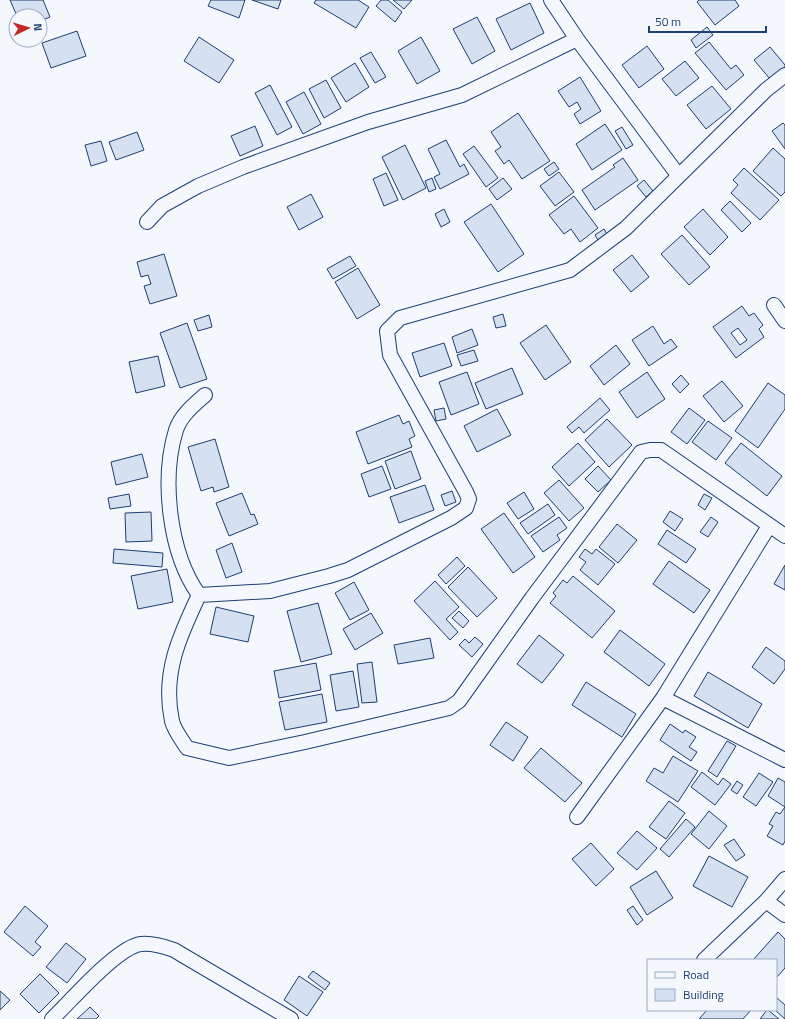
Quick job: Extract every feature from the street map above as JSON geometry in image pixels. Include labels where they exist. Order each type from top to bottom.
[{"type":"street","points":[[551,0],[577,39],[678,175]]},
{"type":"street","points":[[146,222],[162,206],[198,186],[237,170],[368,122],[462,95],[577,39]]},
{"type":"street","points":[[199,596],[270,591],[348,570],[451,518],[466,508],[469,500],[466,492],[390,355],[387,331],[400,318],[570,270],[626,228],[678,175],[766,90],[785,75]]},
{"type":"street","points":[[774,305],[785,321]]},
{"type":"street","points":[[199,596],[190,582],[180,557],[174,535],[170,497],[169,465],[177,429],[187,411],[206,395]]},
{"type":"street","points":[[199,596],[178,639],[169,680],[172,722],[187,748],[229,758],[305,742],[449,708],[459,701],[532,598],[641,452],[661,450],[785,536]]},
{"type":"street","points":[[577,817],[663,698],[769,526]]},
{"type":"street","points":[[663,698],[785,760]]},
{"type":"street","points":[[705,959],[766,901],[785,879]]},
{"type":"street","points":[[766,901],[785,915]]},
{"type":"street","points":[[52,1019],[118,955],[139,944],[154,944],[174,950],[291,1019]]},
{"type":"building","points":[[10,0],[43,0],[46,8],[14,8]]},
{"type":"building","points":[[211,0],[245,0],[239,18],[208,6]]},
{"type":"building","points":[[252,0],[281,0],[278,9]]},
{"type":"building","points":[[316,0],[358,0],[369,7],[356,28],[314,3]]},
{"type":"building","points":[[381,0],[388,0],[402,12],[395,22],[376,6]]},
{"type":"building","points":[[393,0],[412,0],[404,9]]},
{"type":"building","points":[[699,0],[735,0],[739,6],[715,25],[697,2]]},
{"type":"building","points":[[530,3],[544,33],[511,50],[496,19]]},
{"type":"building","points":[[477,17],[495,51],[472,64],[453,29]]},
{"type":"building","points":[[707,27],[713,35],[696,48],[691,40]]},
{"type":"building","points":[[77,31],[86,56],[51,68],[44,48],[48,48],[48,41]]},
{"type":"building","points":[[199,37],[234,60],[219,83],[184,61]]},
{"type":"building","points":[[421,37],[440,71],[417,84],[398,51]]},
{"type":"building","points":[[709,42],[731,69],[736,65],[744,75],[726,90],[695,53]]},
{"type":"building","points":[[647,46],[664,69],[639,88],[622,65]]},
{"type":"building","points":[[770,47],[785,67],[770,79],[754,60]]},
{"type":"building","points":[[371,52],[386,77],[375,83],[360,58]]},
{"type":"building","points":[[685,61],[699,78],[676,96],[662,79]]},
{"type":"building","points":[[355,63],[369,87],[346,102],[331,78]]},
{"type":"building","points":[[580,77],[601,111],[580,124],[574,114],[581,109],[577,102],[569,107],[558,91]]},
{"type":"building","points":[[326,80],[341,108],[324,118],[309,89]]},
{"type":"building","points":[[270,85],[292,127],[277,135],[255,93]]},
{"type":"building","points":[[712,86],[731,109],[706,129],[687,105]]},
{"type":"building","points":[[304,92],[321,124],[303,134],[286,102]]},
{"type":"building","points":[[518,113],[550,161],[522,179],[509,160],[504,164],[495,151],[501,147],[491,132]]},
{"type":"building","points":[[783,123],[785,125],[785,149],[772,131]]},
{"type":"building","points":[[605,124],[622,150],[592,170],[576,144]]},
{"type":"building","points":[[255,126],[263,146],[240,156],[231,136]]},
{"type":"building","points":[[622,127],[633,145],[626,149],[615,131]]},
{"type":"building","points":[[137,132],[144,150],[116,160],[109,142]]},
{"type":"building","points":[[446,140],[460,167],[464,164],[469,174],[440,189],[434,177],[440,174],[428,149]]},
{"type":"building","points":[[101,141],[107,161],[91,166],[85,145]]},
{"type":"building","points":[[405,145],[426,188],[403,200],[382,157]]},
{"type":"building","points":[[474,146],[498,178],[486,187],[463,154]]},
{"type":"building","points":[[773,148],[785,159],[785,192],[781,196],[753,171]]},
{"type":"building","points":[[623,158],[638,180],[595,210],[582,190],[615,167],[613,165]]},
{"type":"building","points":[[554,162],[559,169],[549,176],[544,169]]},
{"type":"building","points":[[744,168],[779,200],[760,220],[731,193],[738,185],[733,180]]},
{"type":"building","points":[[559,172],[574,192],[555,206],[540,186]]},
{"type":"building","points":[[386,173],[398,200],[384,206],[373,179]]},
{"type":"building","points":[[432,178],[436,189],[429,192],[425,181]]},
{"type":"building","points":[[503,178],[512,189],[497,200],[489,189]]},
{"type":"building","points":[[644,180],[653,191],[646,197],[637,186]]},
{"type":"building","points":[[311,194],[323,217],[299,230],[287,207]]},
{"type":"building","points":[[574,196],[598,228],[580,242],[571,229],[564,234],[549,215]]},
{"type":"building","points":[[730,201],[751,223],[742,232],[721,210]]},
{"type":"building","points":[[491,204],[524,254],[498,272],[464,222]]},
{"type":"building","points":[[444,209],[450,222],[441,227],[435,214]]},
{"type":"building","points":[[703,209],[728,237],[710,255],[684,227]]},
{"type":"building","points":[[604,229],[608,236],[599,242],[595,235]]},
{"type":"building","points":[[682,235],[710,267],[689,285],[661,254]]},
{"type":"building","points":[[164,254],[177,296],[150,304],[144,286],[151,284],[148,275],[141,277],[137,262]]},
{"type":"building","points":[[632,255],[649,277],[631,292],[613,270]]},
{"type":"building","points":[[350,256],[356,266],[333,279],[327,269]]},
{"type":"building","points":[[358,268],[380,305],[357,319],[335,282]]},
{"type":"building","points":[[742,306],[749,316],[754,313],[763,325],[759,329],[764,337],[736,358],[713,327]],"holes":[[[738,328],[747,340],[740,345],[731,333]]]},
{"type":"building","points":[[503,314],[506,326],[496,328],[493,317]]},
{"type":"building","points":[[209,315],[212,327],[198,331],[194,320]]},
{"type":"building","points":[[187,323],[207,379],[180,388],[160,333]]},
{"type":"building","points":[[546,325],[571,362],[545,380],[520,343]]},
{"type":"building","points":[[653,326],[664,344],[671,339],[677,347],[649,366],[632,340]]},
{"type":"building","points":[[472,329],[478,345],[457,353],[452,337]]},
{"type":"building","points":[[444,343],[452,366],[420,377],[412,353]]},
{"type":"building","points":[[616,345],[630,364],[604,385],[590,366]]},
{"type":"building","points":[[474,350],[478,361],[461,366],[457,355]]},
{"type":"building","points":[[158,356],[165,386],[136,393],[129,362]]},
{"type":"building","points":[[512,368],[523,394],[486,409],[475,383]]},
{"type":"building","points":[[467,372],[479,404],[451,415],[439,382]]},
{"type":"building","points":[[647,372],[665,399],[637,418],[619,392]]},
{"type":"building","points":[[681,375],[689,384],[680,393],[672,384]]},
{"type":"building","points":[[722,381],[743,406],[724,422],[703,396]]},
{"type":"building","points":[[768,383],[785,395],[785,409],[758,448],[735,431]]},
{"type":"building","points":[[600,398],[610,410],[584,433],[579,427],[572,433],[567,427]]},
{"type":"building","points":[[444,408],[446,419],[436,421],[434,410]]},
{"type":"building","points":[[689,408],[705,420],[687,444],[671,432]]},
{"type":"building","points":[[497,409],[511,435],[477,452],[464,426]]},
{"type":"building","points":[[399,415],[403,424],[409,421],[415,436],[409,439],[412,447],[368,464],[356,432]]},
{"type":"building","points":[[607,419],[632,445],[609,467],[585,440]]},
{"type":"building","points":[[708,421],[732,438],[716,460],[692,442]]},
{"type":"building","points":[[215,439],[229,487],[214,492],[213,487],[201,491],[188,447]]},
{"type":"building","points":[[578,443],[595,462],[569,486],[552,467]]},
{"type":"building","points":[[741,443],[782,476],[767,496],[725,463]]},
{"type":"building","points":[[411,451],[421,479],[395,489],[385,461]]},
{"type":"building","points":[[142,454],[148,477],[116,485],[111,462]]},
{"type":"building","points":[[382,466],[391,489],[369,497],[361,474]]},
{"type":"building","points":[[598,466],[611,480],[598,492],[585,479]]},
{"type":"building","points":[[559,480],[584,508],[569,521],[544,493]]},
{"type":"building","points":[[425,485],[434,510],[399,523],[390,497]]},
{"type":"building","points":[[452,491],[456,502],[445,506],[441,495]]},
{"type":"building","points":[[524,492],[534,509],[518,519],[507,503]]},
{"type":"building","points":[[242,493],[251,515],[254,514],[258,524],[229,536],[216,503]]},
{"type":"building","points":[[129,494],[131,506],[110,509],[108,498]]},
{"type":"building","points":[[704,494],[712,498],[705,510],[698,505]]},
{"type":"building","points":[[548,504],[555,515],[528,534],[520,523]]},
{"type":"building","points":[[670,511],[683,519],[675,531],[663,522]]},
{"type":"building","points":[[151,512],[152,541],[126,542],[125,513]]},
{"type":"building","points":[[504,513],[535,557],[513,573],[481,529]]},
{"type":"building","points":[[559,517],[567,528],[557,535],[560,540],[543,552],[531,536]]},
{"type":"building","points":[[711,517],[718,522],[708,537],[700,532]]},
{"type":"building","points":[[617,524],[637,540],[618,563],[599,547]]},
{"type":"building","points":[[667,530],[696,549],[686,563],[658,544]]},
{"type":"building","points":[[232,543],[242,572],[226,578],[216,550]]},
{"type":"building","points":[[114,549],[163,553],[162,567],[113,563]]},
{"type":"building","points":[[585,549],[592,554],[596,549],[615,564],[598,585],[580,570],[586,562],[579,557]]},
{"type":"building","points":[[457,557],[465,566],[446,584],[438,575]]},
{"type":"building","points":[[669,561],[710,590],[694,613],[653,584]]},
{"type":"building","points":[[785,565],[785,590],[774,584]]},
{"type":"building","points":[[468,567],[497,598],[477,617],[448,587]]},
{"type":"building","points":[[167,569],[173,602],[138,609],[131,576]]},
{"type":"building","points":[[573,576],[615,611],[592,638],[550,603],[556,596],[553,593],[563,580],[567,583]]},
{"type":"building","points":[[435,581],[459,607],[446,619],[458,632],[450,640],[414,601]]},
{"type":"building","points":[[354,582],[369,610],[350,620],[335,593]]},
{"type":"building","points":[[318,603],[332,654],[301,662],[287,611]]},
{"type":"building","points":[[216,607],[254,616],[248,642],[210,634]]},
{"type":"building","points":[[459,611],[469,621],[463,628],[452,618]]},
{"type":"building","points":[[371,613],[383,633],[355,650],[343,629]]},
{"type":"building","points":[[620,630],[665,664],[649,686],[604,652]]},
{"type":"building","points":[[539,635],[564,655],[542,683],[517,664]]},
{"type":"building","points":[[475,637],[483,644],[472,657],[459,645],[465,639],[469,643]]},
{"type":"building","points":[[430,638],[434,658],[398,664],[394,645]]},
{"type":"building","points":[[766,647],[785,661],[785,669],[774,684],[752,667]]},
{"type":"building","points":[[372,662],[377,702],[362,703],[357,664]]},
{"type":"building","points":[[316,663],[321,690],[279,698],[274,671]]},
{"type":"building","points":[[353,671],[359,707],[336,711],[330,675]]},
{"type":"building","points":[[708,672],[762,704],[748,728],[694,696]]},
{"type":"building","points":[[586,682],[636,714],[622,737],[572,705]]},
{"type":"building","points":[[322,694],[327,722],[285,730],[279,702]]},
{"type":"building","points":[[506,722],[528,737],[513,761],[490,745]]},
{"type":"building","points":[[670,724],[683,733],[685,730],[696,737],[689,747],[697,752],[691,761],[660,740]]},
{"type":"building","points":[[727,741],[736,746],[717,777],[708,771]]},
{"type":"building","points":[[541,748],[582,783],[565,802],[524,768]]},
{"type":"building","points":[[673,756],[698,771],[678,802],[646,781],[654,768],[663,773]]},
{"type":"building","points":[[702,772],[718,785],[723,778],[731,784],[715,805],[691,787]]},
{"type":"building","points":[[759,773],[773,782],[756,806],[743,797]]},
{"type":"building","points":[[778,778],[785,782],[785,807],[768,796]]},
{"type":"building","points":[[737,781],[743,785],[737,794],[731,790]]},
{"type":"building","points":[[669,801],[685,813],[666,839],[649,827]]},
{"type":"building","points":[[785,807],[785,841],[783,845],[767,836],[773,826],[769,824],[776,812],[780,814]]},
{"type":"building","points":[[709,811],[727,826],[709,849],[691,834]]},
{"type":"building","points":[[686,819],[695,827],[669,857],[660,849]]},
{"type":"building","points":[[637,831],[657,848],[637,870],[617,853]]},
{"type":"building","points":[[734,839],[745,855],[736,861],[724,845]]},
{"type":"building","points":[[591,843],[614,869],[596,886],[572,859]]},
{"type":"building","points":[[709,856],[748,877],[732,907],[693,886]]},
{"type":"building","points":[[656,871],[673,898],[647,915],[630,887]]},
{"type":"building","points":[[25,906],[48,926],[35,942],[41,947],[33,956],[4,932]]},
{"type":"building","points":[[633,906],[643,920],[637,925],[627,910]]},
{"type":"building","points":[[778,932],[785,939],[785,968],[777,977],[777,959],[754,959]]},
{"type":"building","points":[[66,943],[86,959],[67,983],[46,967]]},
{"type":"building","points":[[313,971],[330,983],[325,990],[308,977]]},
{"type":"building","points":[[40,974],[59,993],[39,1013],[20,994]]},
{"type":"building","points":[[299,976],[323,992],[307,1016],[284,1000]]},
{"type":"building","points":[[0,991],[10,1000],[0,1010]]},
{"type":"building","points":[[777,998],[785,1005],[785,1019],[776,1011]]},
{"type":"building","points":[[90,1007],[99,1016],[96,1019],[77,1019]]},
{"type":"building","points":[[706,1011],[750,1011],[743,1019],[699,1019]]},
{"type":"building","points":[[766,1011],[769,1011],[779,1019],[760,1019]]}]
